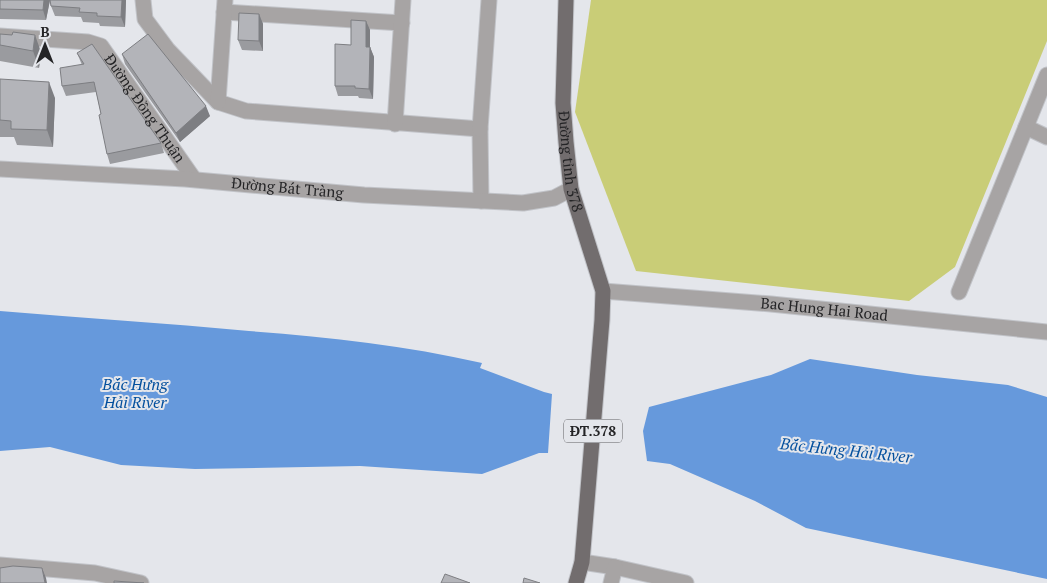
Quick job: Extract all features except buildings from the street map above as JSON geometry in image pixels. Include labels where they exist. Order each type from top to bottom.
[{"type":"main road","name":"Đường tỉnh 378","points":[[566,0],[563,104],[571,189],[603,291],[582,562]]},
{"type":"main road","name":"ĐT.378","points":[[576,583],[582,562]]},
{"type":"street","points":[[143,0],[145,19],[168,50],[218,102],[246,111],[395,124],[480,129]]},
{"type":"street","points":[[395,124],[403,0]]},
{"type":"street","points":[[481,201],[480,129],[489,0]]},
{"type":"street","points":[[218,102],[224,6],[402,24]]},
{"type":"street","name":"Đường Đồng Thuận","points":[[0,36],[88,42],[101,46],[194,179]]},
{"type":"street","points":[[959,292],[1047,74]]},
{"type":"street","points":[[1026,127],[1047,137]]},
{"type":"street","name":"Đường Bát Tràng","points":[[0,169],[194,179],[364,195],[523,203],[554,198],[571,189]]},
{"type":"street","name":"Bac Hung Hai Road","points":[[603,291],[771,304],[1047,332]]},
{"type":"street","points":[[582,562],[615,567],[686,583]]},
{"type":"street","points":[[0,566],[141,583]]},
{"type":"street","points":[[611,583],[615,567]]},
{"type":"green space","points":[[591,0],[1047,0],[1047,41],[955,267],[909,301],[636,271],[575,112]]},
{"type":"water","name":"Bắc Hưng Hải River","points":[[0,311],[187,325],[337,339],[424,351],[482,363],[480,368],[552,394],[548,453],[539,453],[482,474],[360,466],[195,469],[121,465],[50,447],[0,451]]},
{"type":"water","name":"Bắc Hưng Hải River","points":[[810,359],[917,375],[1008,385],[1047,397],[1047,579],[806,528],[755,501],[670,464],[647,461],[643,431],[649,407],[771,375]]}]
